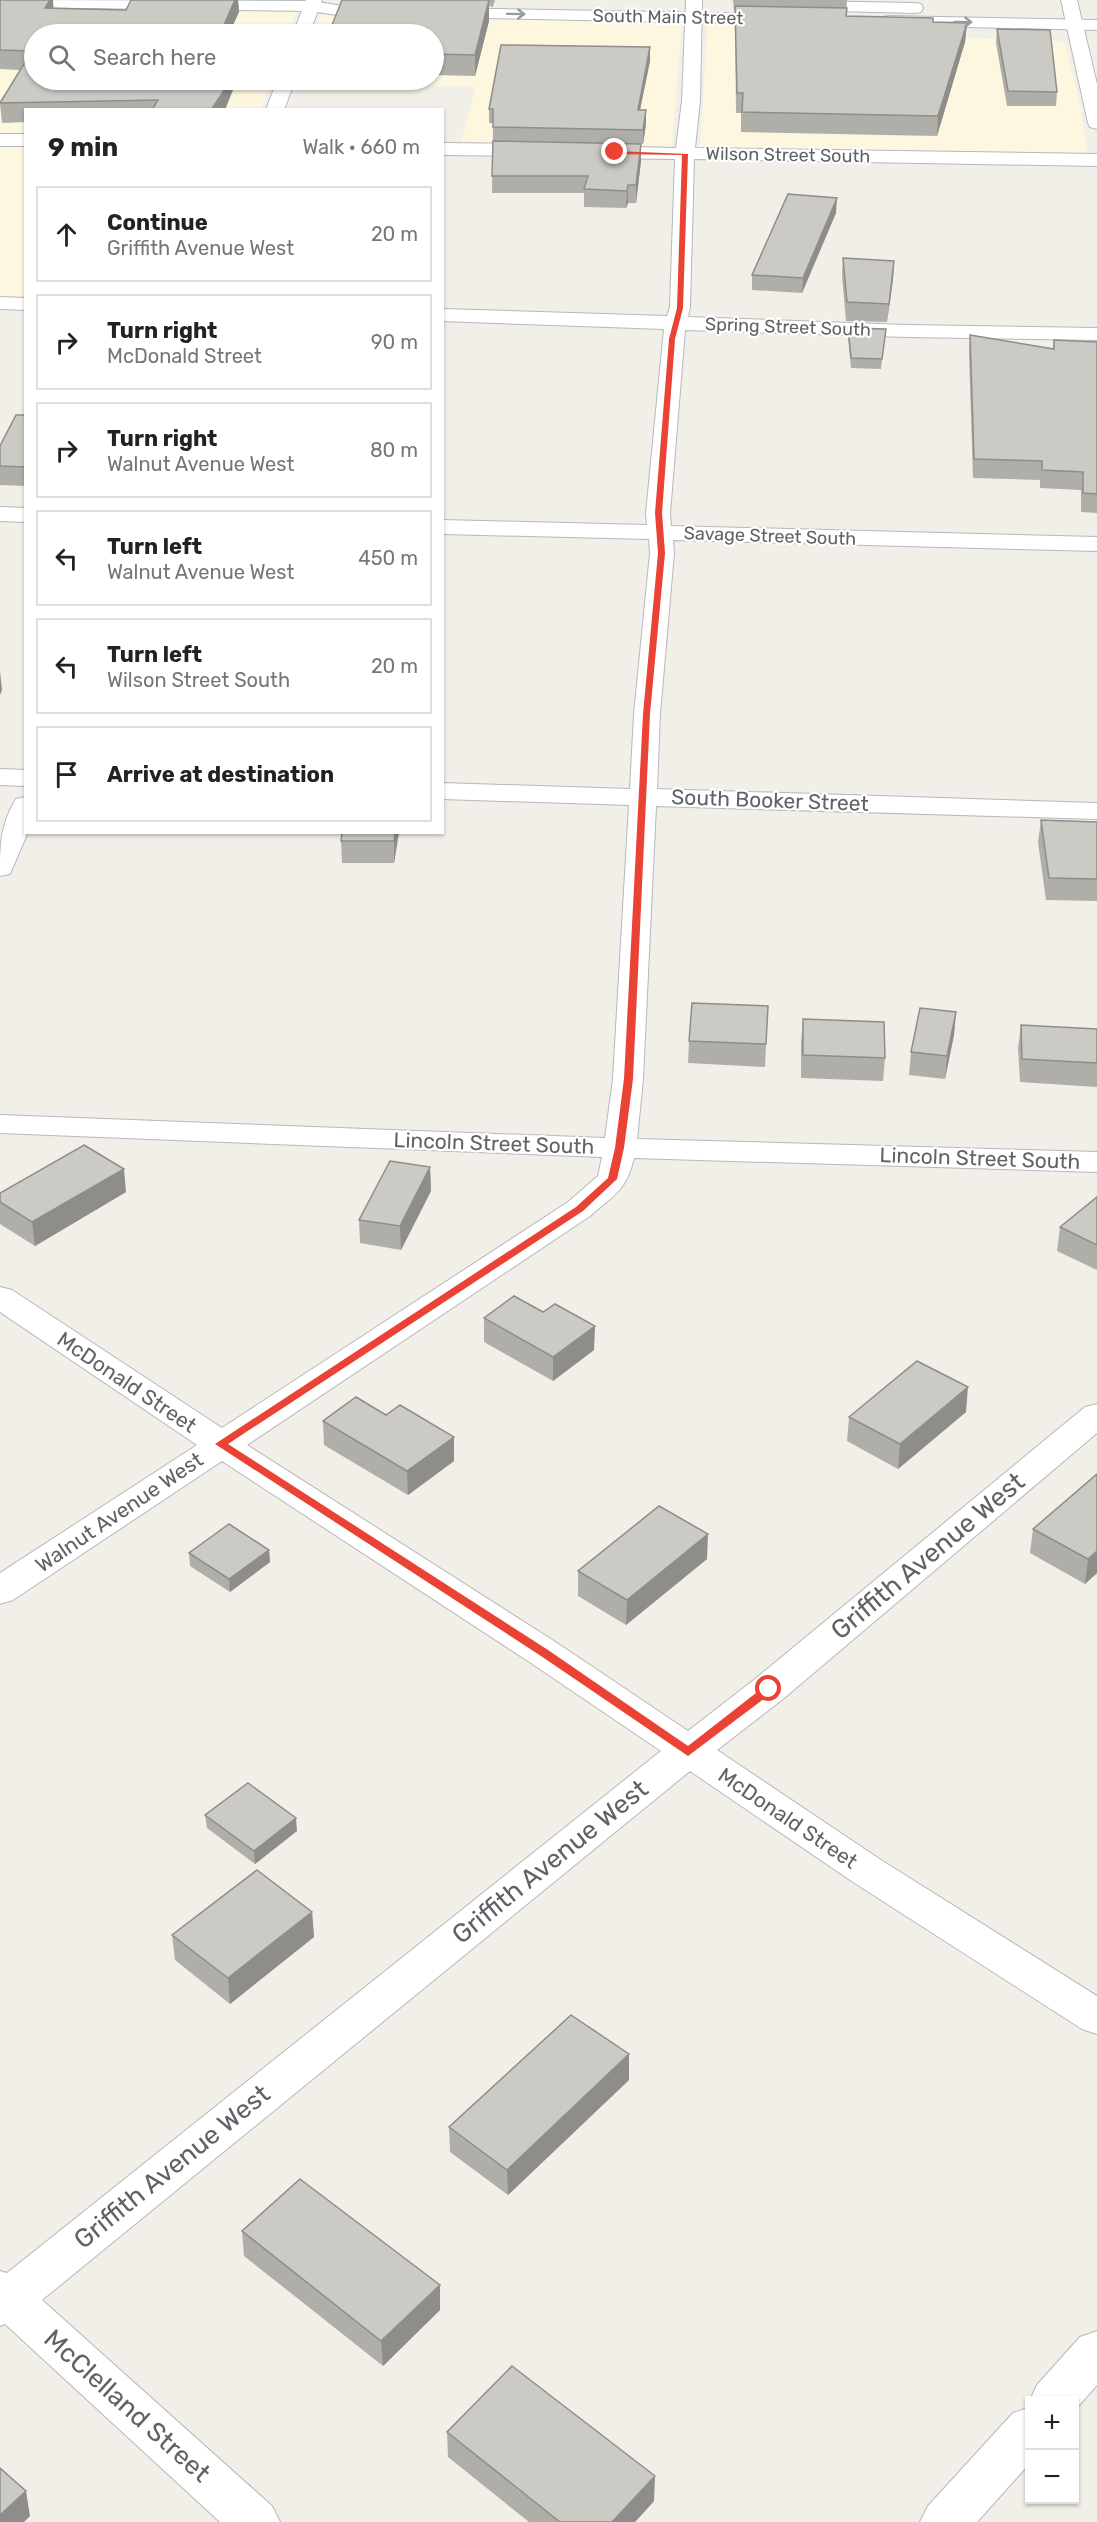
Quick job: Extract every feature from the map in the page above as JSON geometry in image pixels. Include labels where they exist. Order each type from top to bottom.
[{"type":"street","points":[[0,2],[312,3],[344,0]]},
{"type":"street","name":"South Main Street","points":[[444,0],[695,7],[1097,12]]},
{"type":"street","points":[[312,3],[344,10],[394,12]]},
{"type":"street","points":[[305,24],[312,3]]},
{"type":"street","name":"South Main Street","points":[[427,12],[695,7]]},
{"type":"street","name":"Walnut Avenue West","points":[[0,1591],[579,1209],[613,1179],[620,1148],[628,1079],[646,714],[662,553],[658,513],[672,339],[680,308],[685,154],[695,7]]},
{"type":"street","points":[[1071,12],[1097,123]]},
{"type":"street","name":"South Main Street","points":[[1071,12],[1097,25]]},
{"type":"street","points":[[276,108],[282,90]]},
{"type":"street","points":[[0,140],[24,140]]},
{"type":"street","points":[[444,149],[552,151]]},
{"type":"street","name":"Wilson Street South","points":[[575,151],[1097,160]]},
{"type":"street","points":[[0,303],[24,304]]},
{"type":"street","name":"Spring Street South","points":[[444,315],[676,324],[1097,334]]},
{"type":"street","points":[[0,514],[24,515]]},
{"type":"street","name":"Savage Street South","points":[[444,528],[1097,544]]},
{"type":"street","points":[[0,777],[24,778]]},
{"type":"street","name":"South Booker Street","points":[[444,791],[1097,811]]},
{"type":"street","points":[[0,868],[24,811]]},
{"type":"street","name":"Lincoln Street South","points":[[0,1124],[620,1148],[1097,1162]]},
{"type":"street","name":"McDonald Street","points":[[0,1298],[544,1653],[867,1871],[1097,2017]]},
{"type":"street","name":"Griffith Avenue West","points":[[3,2298],[778,1682],[1097,1415]]},
{"type":"street","name":"McClelland Street","points":[[3,2298],[255,2522]]},
{"type":"street","points":[[1058,2396],[1097,2352]]},
{"type":"street","points":[[945,2522],[1025,2432]]},
{"type":"shaded area","points":[[0,6],[297,10],[292,24],[24,24],[24,90],[268,90],[261,108],[24,108],[24,136],[0,135]]},
{"type":"shaded area","points":[[322,12],[682,21],[672,147],[461,143],[476,87],[444,86],[444,24],[318,24]]},
{"type":"shaded area","points":[[708,21],[877,25],[877,36],[1064,41],[1081,108],[1088,155],[700,147]]},
{"type":"shaded area","points":[[0,144],[24,145],[24,298],[0,298]]},
{"type":"building","points":[[0,0],[50,0],[45,8],[126,10],[131,0],[235,0],[224,24],[24,24],[24,51],[0,50]]},
{"type":"building","points":[[342,0],[489,0],[475,55],[444,54],[444,24],[332,24]]},
{"type":"building","points":[[735,6],[847,8],[846,16],[933,18],[933,22],[967,23],[938,116],[742,112],[743,93],[737,93]]},
{"type":"building","points":[[997,29],[1050,30],[1057,92],[1008,91]]},
{"type":"building","points":[[501,45],[650,47],[638,110],[646,110],[643,130],[493,127],[493,109],[489,109]]},
{"type":"building","points":[[24,64],[24,90],[224,90],[212,108],[153,108],[158,100],[0,103]]},
{"type":"building","points":[[493,141],[641,144],[636,185],[628,185],[627,191],[584,189],[588,176],[492,176]]},
{"type":"building","points":[[788,194],[837,198],[803,278],[752,275]]},
{"type":"building","points":[[843,258],[894,261],[889,304],[847,302]]},
{"type":"building","points":[[848,328],[886,329],[882,359],[851,358]]},
{"type":"building","points":[[970,335],[1054,349],[1054,340],[1097,342],[1097,494],[1083,493],[1083,472],[1042,470],[1042,461],[974,459]]},
{"type":"building","points":[[16,415],[24,415],[24,467],[0,466],[0,446]]},
{"type":"building","points":[[1041,820],[1097,822],[1097,879],[1049,878]]},
{"type":"building","points":[[342,834],[395,834],[394,841],[341,841]]},
{"type":"building","points":[[692,1003],[768,1006],[766,1044],[689,1041]]},
{"type":"building","points":[[920,1008],[956,1012],[947,1056],[911,1052]]},
{"type":"building","points":[[803,1019],[884,1022],[885,1058],[803,1055]]},
{"type":"building","points":[[1021,1025],[1097,1029],[1097,1063],[1022,1059]]},
{"type":"building","points":[[84,1145],[124,1169],[32,1222],[0,1202],[0,1193]]},
{"type":"building","points":[[390,1161],[430,1167],[400,1226],[359,1220]]},
{"type":"building","points":[[1097,1197],[1097,1245],[1060,1227]]},
{"type":"building","points":[[514,1296],[543,1312],[555,1304],[595,1326],[553,1357],[484,1318]]},
{"type":"building","points":[[917,1361],[968,1387],[900,1444],[849,1417]]},
{"type":"building","points":[[356,1397],[386,1415],[400,1405],[454,1437],[407,1471],[323,1421]]},
{"type":"building","points":[[1097,1474],[1097,1551],[1088,1559],[1033,1529]]},
{"type":"building","points":[[659,1506],[708,1534],[627,1600],[578,1571]]},
{"type":"building","points":[[229,1524],[269,1550],[229,1579],[189,1553]]},
{"type":"building","points":[[248,1783],[296,1818],[254,1851],[205,1815]]},
{"type":"building","points":[[257,1870],[312,1912],[228,1978],[172,1935]]},
{"type":"building","points":[[571,2015],[629,2054],[507,2170],[449,2127]]},
{"type":"building","points":[[300,2179],[440,2285],[381,2341],[242,2231]]},
{"type":"building","points":[[512,2366],[655,2476],[612,2522],[560,2522],[447,2432]]},
{"type":"building","points":[[0,2468],[26,2491],[0,2515]]},
{"type":"route","points":[[615,152],[685,154],[680,308],[672,339],[658,513],[662,553],[646,714],[628,1079],[620,1148],[613,1179],[579,1209],[221,1444],[544,1653],[688,1752],[769,1689]]}]
